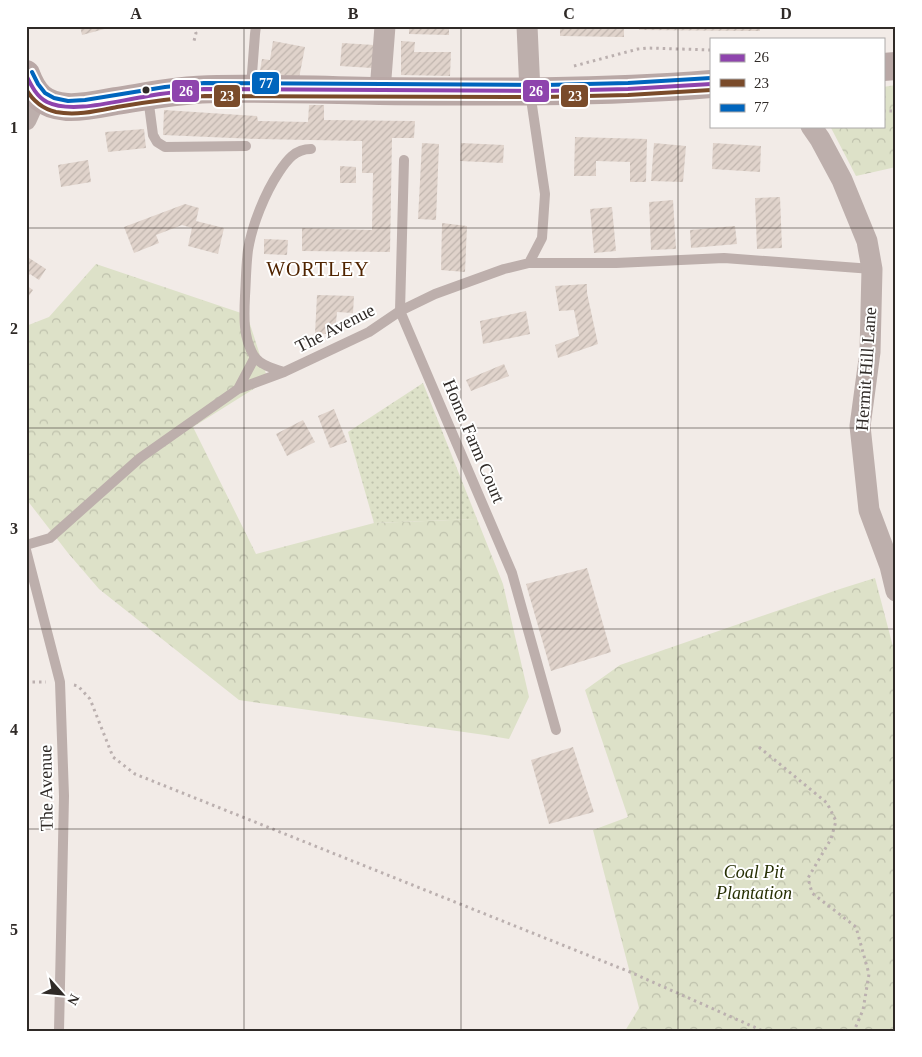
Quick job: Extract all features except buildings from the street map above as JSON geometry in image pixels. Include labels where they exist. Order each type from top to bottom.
[{"type":"highway","points":[[30,96],[67,107],[87,106],[201,89],[530,92],[710,84]]},
{"type":"street","points":[[380,91],[384,26]]},
{"type":"street","points":[[527,26],[530,92]]},
{"type":"street","name":"Hermit Hill Lane","points":[[812,128],[842,180],[867,242],[872,269],[870,352],[860,426],[869,510],[890,566],[896,591]]},
{"type":"lane","points":[[251,88],[256,26]]},
{"type":"lane","points":[[529,262],[542,238],[545,194],[530,92]]},
{"type":"lane","points":[[148,96],[153,136],[160,145],[165,147],[246,146]]},
{"type":"lane","points":[[284,372],[268,366],[255,357],[247,337],[244,321],[248,248],[265,196],[277,175],[291,156],[304,149],[311,149]]},
{"type":"lane","name":"Home Farm Court","points":[[404,160],[400,311],[512,573],[556,730]]},
{"type":"lane","name":"The Avenue","points":[[26,545],[50,538],[140,458],[238,389],[284,372],[370,332],[400,311],[435,294],[504,269],[529,262],[616,263],[724,258],[872,269]]},
{"type":"lane","points":[[238,389],[255,357]]},
{"type":"lane","name":"The Avenue","points":[[26,550],[60,682],[64,796],[59,1031]]},
{"type":"path","points":[[193,26],[196,33],[194,42]]},
{"type":"path","points":[[574,66],[638,48],[710,50]]},
{"type":"path","points":[[60,682],[78,686],[90,699],[113,757],[135,774],[630,972],[763,1031]]},
{"type":"path","points":[[759,747],[827,803],[836,821],[831,839],[808,878],[812,893],[856,927],[869,974],[863,1010],[854,1031]]},
{"type":"green space","points":[[896,85],[896,167],[856,176],[831,128],[884,128],[884,87]]},
{"type":"green space","points":[[96,264],[247,315],[268,380],[193,427],[256,554],[374,523],[477,519],[503,584],[529,697],[509,739],[239,700],[99,589],[68,553],[27,500],[26,496],[26,326],[49,317]]},
{"type":"green space","points":[[423,383],[477,519],[374,523],[348,432]]},
{"type":"green space","name":"Coal Pit Plantation","points":[[875,578],[896,658],[896,1031],[625,1031],[639,1008],[593,830],[628,817],[585,690],[620,665]]},
{"type":"transit line","name":"77","points":[[32,72],[45,93],[54,98],[68,101],[204,83],[545,85],[710,78]]},
{"type":"transit line","name":"26","points":[[26,75],[34,90],[43,100],[68,107],[94,106],[158,94],[204,89],[545,91],[710,84]]},
{"type":"transit line","name":"23","points":[[26,89],[35,101],[43,107],[51,111],[71,113],[161,100],[205,96],[545,97],[710,90]]},
{"type":"district","name":"WORTLEY","points":[[318,269]]}]
